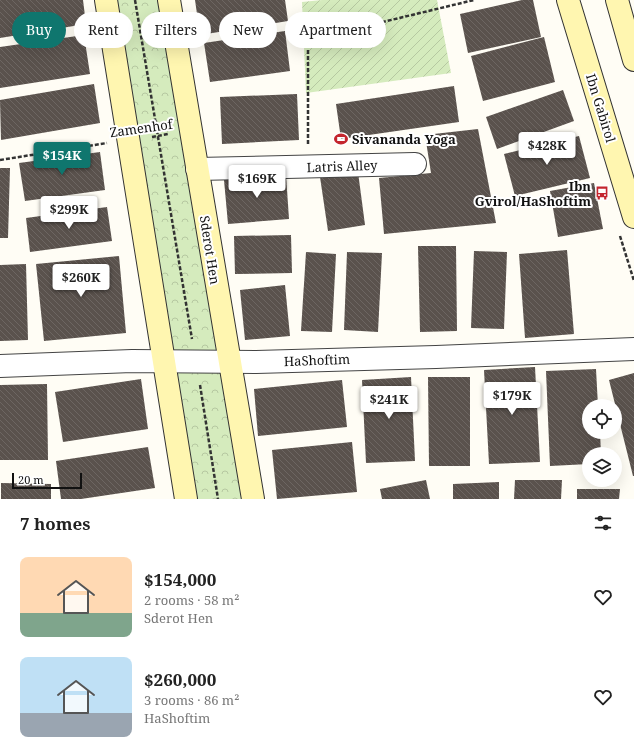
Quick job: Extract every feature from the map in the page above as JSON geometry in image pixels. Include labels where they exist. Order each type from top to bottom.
[{"type":"street","points":[[106,0],[186,499]]},
{"type":"street","name":"Sderot Hen","points":[[169,0],[252,499]]},
{"type":"street","name":"Ibn Gabirol","points":[[568,0],[634,217]]},
{"type":"street","points":[[617,0],[634,60]]},
{"type":"street","name":"Latris Alley","points":[[197,170],[415,164]]},
{"type":"street","name":"HaShoftim","points":[[0,366],[132,361],[229,362],[436,357],[634,349]]},
{"type":"path","points":[[135,0],[218,499]]},
{"type":"path","points":[[307,166],[308,40],[474,0]]},
{"type":"path","name":"Zamenhof","points":[[0,160],[191,131]]},
{"type":"path","points":[[621,238],[634,281]]},
{"type":"green space","points":[[115,0],[162,0],[164,12],[141,12],[141,48],[170,48],[246,499],[194,499],[123,48],[133,48],[133,12],[117,12]]},
{"type":"green space","points":[[322,0],[437,0],[451,73],[306,93],[304,48],[386,48],[386,12],[302,12],[302,2]]},
{"type":"building","points":[[0,0],[83,0],[84,12],[74,12],[74,26],[66,27],[66,12],[12,12],[12,36],[0,38]]},
{"type":"building","points":[[195,0],[285,0],[287,12],[285,12],[285,21],[277,23],[277,12],[219,12],[219,32],[211,33],[211,12],[197,12]]},
{"type":"building","points":[[522,0],[533,0],[541,37],[468,53],[460,14]]},
{"type":"building","points":[[285,31],[285,48],[287,48],[290,71],[210,82],[205,48],[211,48],[211,42],[219,41],[219,48],[277,48],[277,32]]},
{"type":"building","points":[[74,36],[74,48],[86,48],[90,74],[0,88],[0,47],[12,45],[12,48],[66,48],[66,38]]},
{"type":"building","points":[[544,37],[555,82],[483,101],[471,56]]},
{"type":"building","points":[[94,84],[100,123],[1,140],[0,100]]},
{"type":"building","points":[[454,86],[459,122],[341,139],[336,104]]},
{"type":"building","points":[[563,90],[574,121],[497,149],[486,117]]},
{"type":"building","points":[[297,94],[299,140],[222,144],[220,97]]},
{"type":"building","points":[[478,129],[496,223],[384,234],[379,178],[431,173],[425,135]]},
{"type":"building","points":[[579,136],[590,178],[515,196],[504,154]]},
{"type":"building","points":[[100,152],[105,190],[25,201],[19,163]]},
{"type":"building","points":[[0,168],[10,168],[8,238],[0,238]]},
{"type":"building","points":[[358,172],[365,225],[328,231],[320,177]]},
{"type":"building","points":[[286,175],[289,219],[228,224],[224,180]]},
{"type":"building","points":[[594,183],[603,229],[558,237],[550,191]]},
{"type":"building","points":[[107,207],[112,241],[30,252],[26,218]]},
{"type":"building","points":[[291,235],[292,273],[235,274],[234,236]]},
{"type":"building","points":[[418,246],[456,246],[457,331],[420,332]]},
{"type":"building","points":[[567,250],[574,334],[525,338],[519,254]]},
{"type":"building","points":[[474,251],[507,252],[504,329],[471,328]]},
{"type":"building","points":[[306,252],[336,254],[332,332],[301,331]]},
{"type":"building","points":[[347,252],[382,253],[378,332],[344,330]]},
{"type":"building","points":[[119,256],[126,333],[44,341],[36,264]]},
{"type":"building","points":[[26,264],[28,340],[0,341],[0,265]]},
{"type":"building","points":[[285,285],[290,336],[245,340],[240,290]]},
{"type":"building","points":[[535,367],[540,462],[489,464],[484,370]]},
{"type":"building","points":[[596,369],[598,399],[582,399],[582,439],[600,439],[601,447],[582,447],[582,464],[550,466],[546,371]]},
{"type":"building","points":[[634,373],[634,476],[622,432],[622,399],[614,399],[609,380]]},
{"type":"building","points":[[411,377],[415,461],[366,463],[362,380]]},
{"type":"building","points":[[428,377],[470,377],[470,466],[429,466]]},
{"type":"building","points":[[141,379],[148,429],[63,442],[55,392]]},
{"type":"building","points":[[342,380],[347,427],[258,436],[254,389]]},
{"type":"building","points":[[47,384],[48,460],[0,460],[0,385]]},
{"type":"building","points":[[352,442],[357,492],[277,499],[272,450]]},
{"type":"building","points":[[148,447],[155,488],[81,499],[61,499],[56,461]]},
{"type":"building","points":[[426,480],[430,499],[382,499],[380,489]]},
{"type":"building","points":[[515,480],[562,480],[561,499],[514,499]]},
{"type":"building","points":[[499,482],[499,499],[453,499],[453,484]]},
{"type":"building","points":[[1,483],[51,484],[51,499],[1,499]]},
{"type":"building","points":[[577,489],[620,489],[619,499],[577,499]]},
{"type":"place","name":"Sivananda Yoga","points":[[341,139]]},
{"type":"place","name":"Ibn Gvirol/HaShoftim","points":[[602,193]]}]
